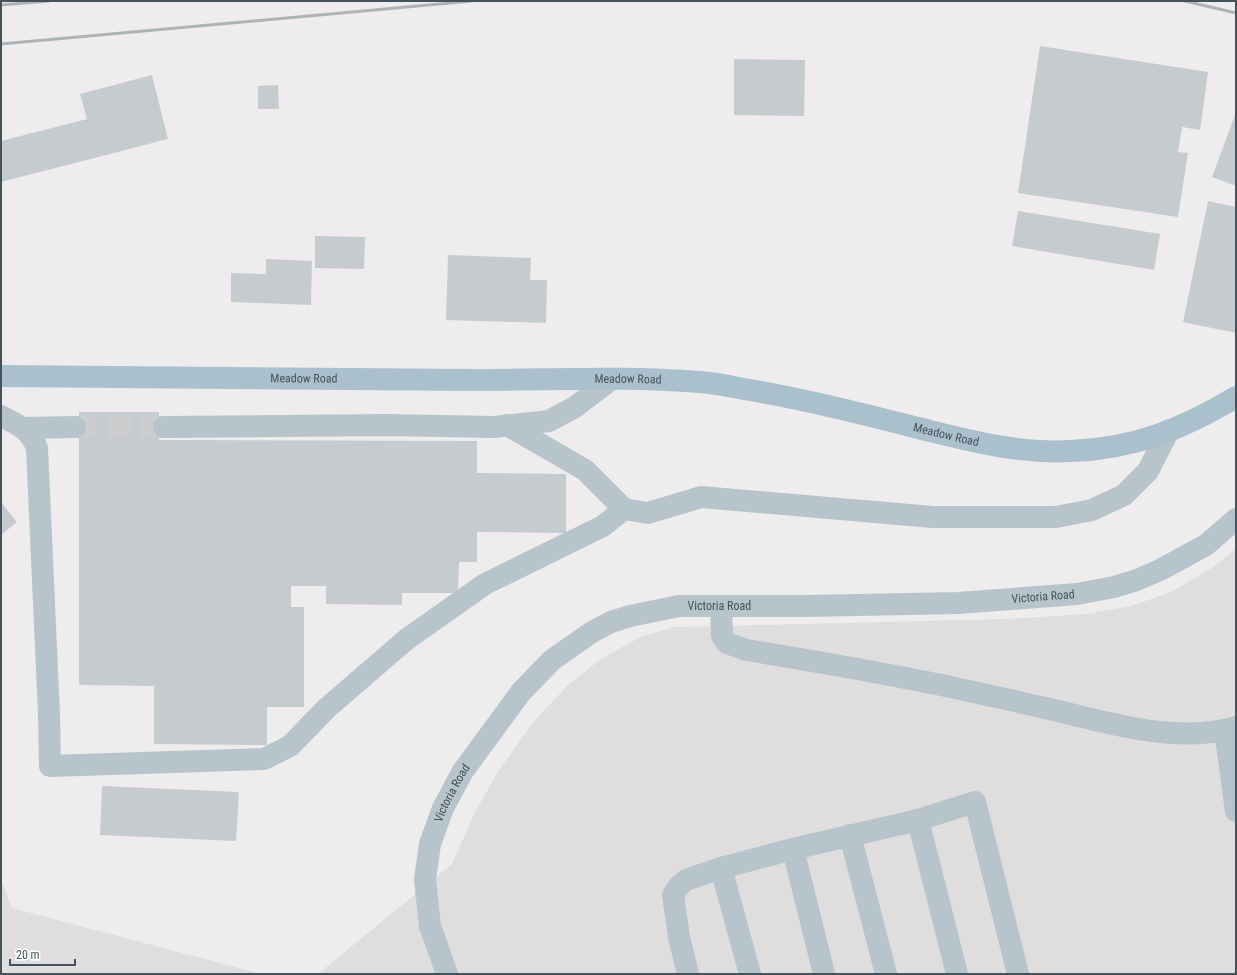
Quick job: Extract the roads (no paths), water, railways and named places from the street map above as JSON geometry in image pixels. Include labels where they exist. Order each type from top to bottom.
[{"type":"main road","name":"Meadow Road","points":[[1,376],[484,380],[634,379],[703,382],[778,394],[973,442],[1040,452],[1072,452],[1126,445],[1168,432],[1212,411],[1236,396]]},
{"type":"street","points":[[164,427],[387,425],[494,427],[549,421],[576,407],[612,379]]},
{"type":"street","points":[[1,416],[23,428],[34,439],[37,448],[50,766],[264,759],[290,746],[327,708],[407,639],[485,584],[603,526],[624,509]]},
{"type":"street","points":[[508,425],[585,470],[624,509],[648,513],[701,497],[933,517],[1056,517],[1092,510],[1124,495],[1148,471],[1168,432]]},
{"type":"street","points":[[23,428],[75,427]]},
{"type":"street","name":"Victoria Road","points":[[447,974],[430,926],[425,879],[430,844],[446,802],[463,771],[521,692],[552,660],[592,632],[610,622],[646,612],[679,606],[807,606],[958,603],[1077,594],[1114,587],[1137,580],[1160,570],[1206,545],[1236,519]]},
{"type":"street","points":[[721,606],[722,636],[727,643],[746,650],[916,680],[1129,728],[1163,732],[1206,734],[1231,729],[1236,811]]},
{"type":"street","points":[[688,974],[679,937],[673,896],[678,887],[686,880],[721,868],[793,849],[918,820],[975,802],[1018,974]]},
{"type":"street","points":[[918,820],[957,974]]},
{"type":"street","points":[[850,835],[886,974]]},
{"type":"street","points":[[793,849],[824,974]]},
{"type":"street","points":[[721,868],[750,974]]},
{"type":"tunnel","points":[[75,427],[164,427]]},
{"type":"railway","points":[[1,5],[49,1]]},
{"type":"railway","points":[[1,44],[472,1]]},
{"type":"railway","points":[[1185,1],[1236,13]]}]
